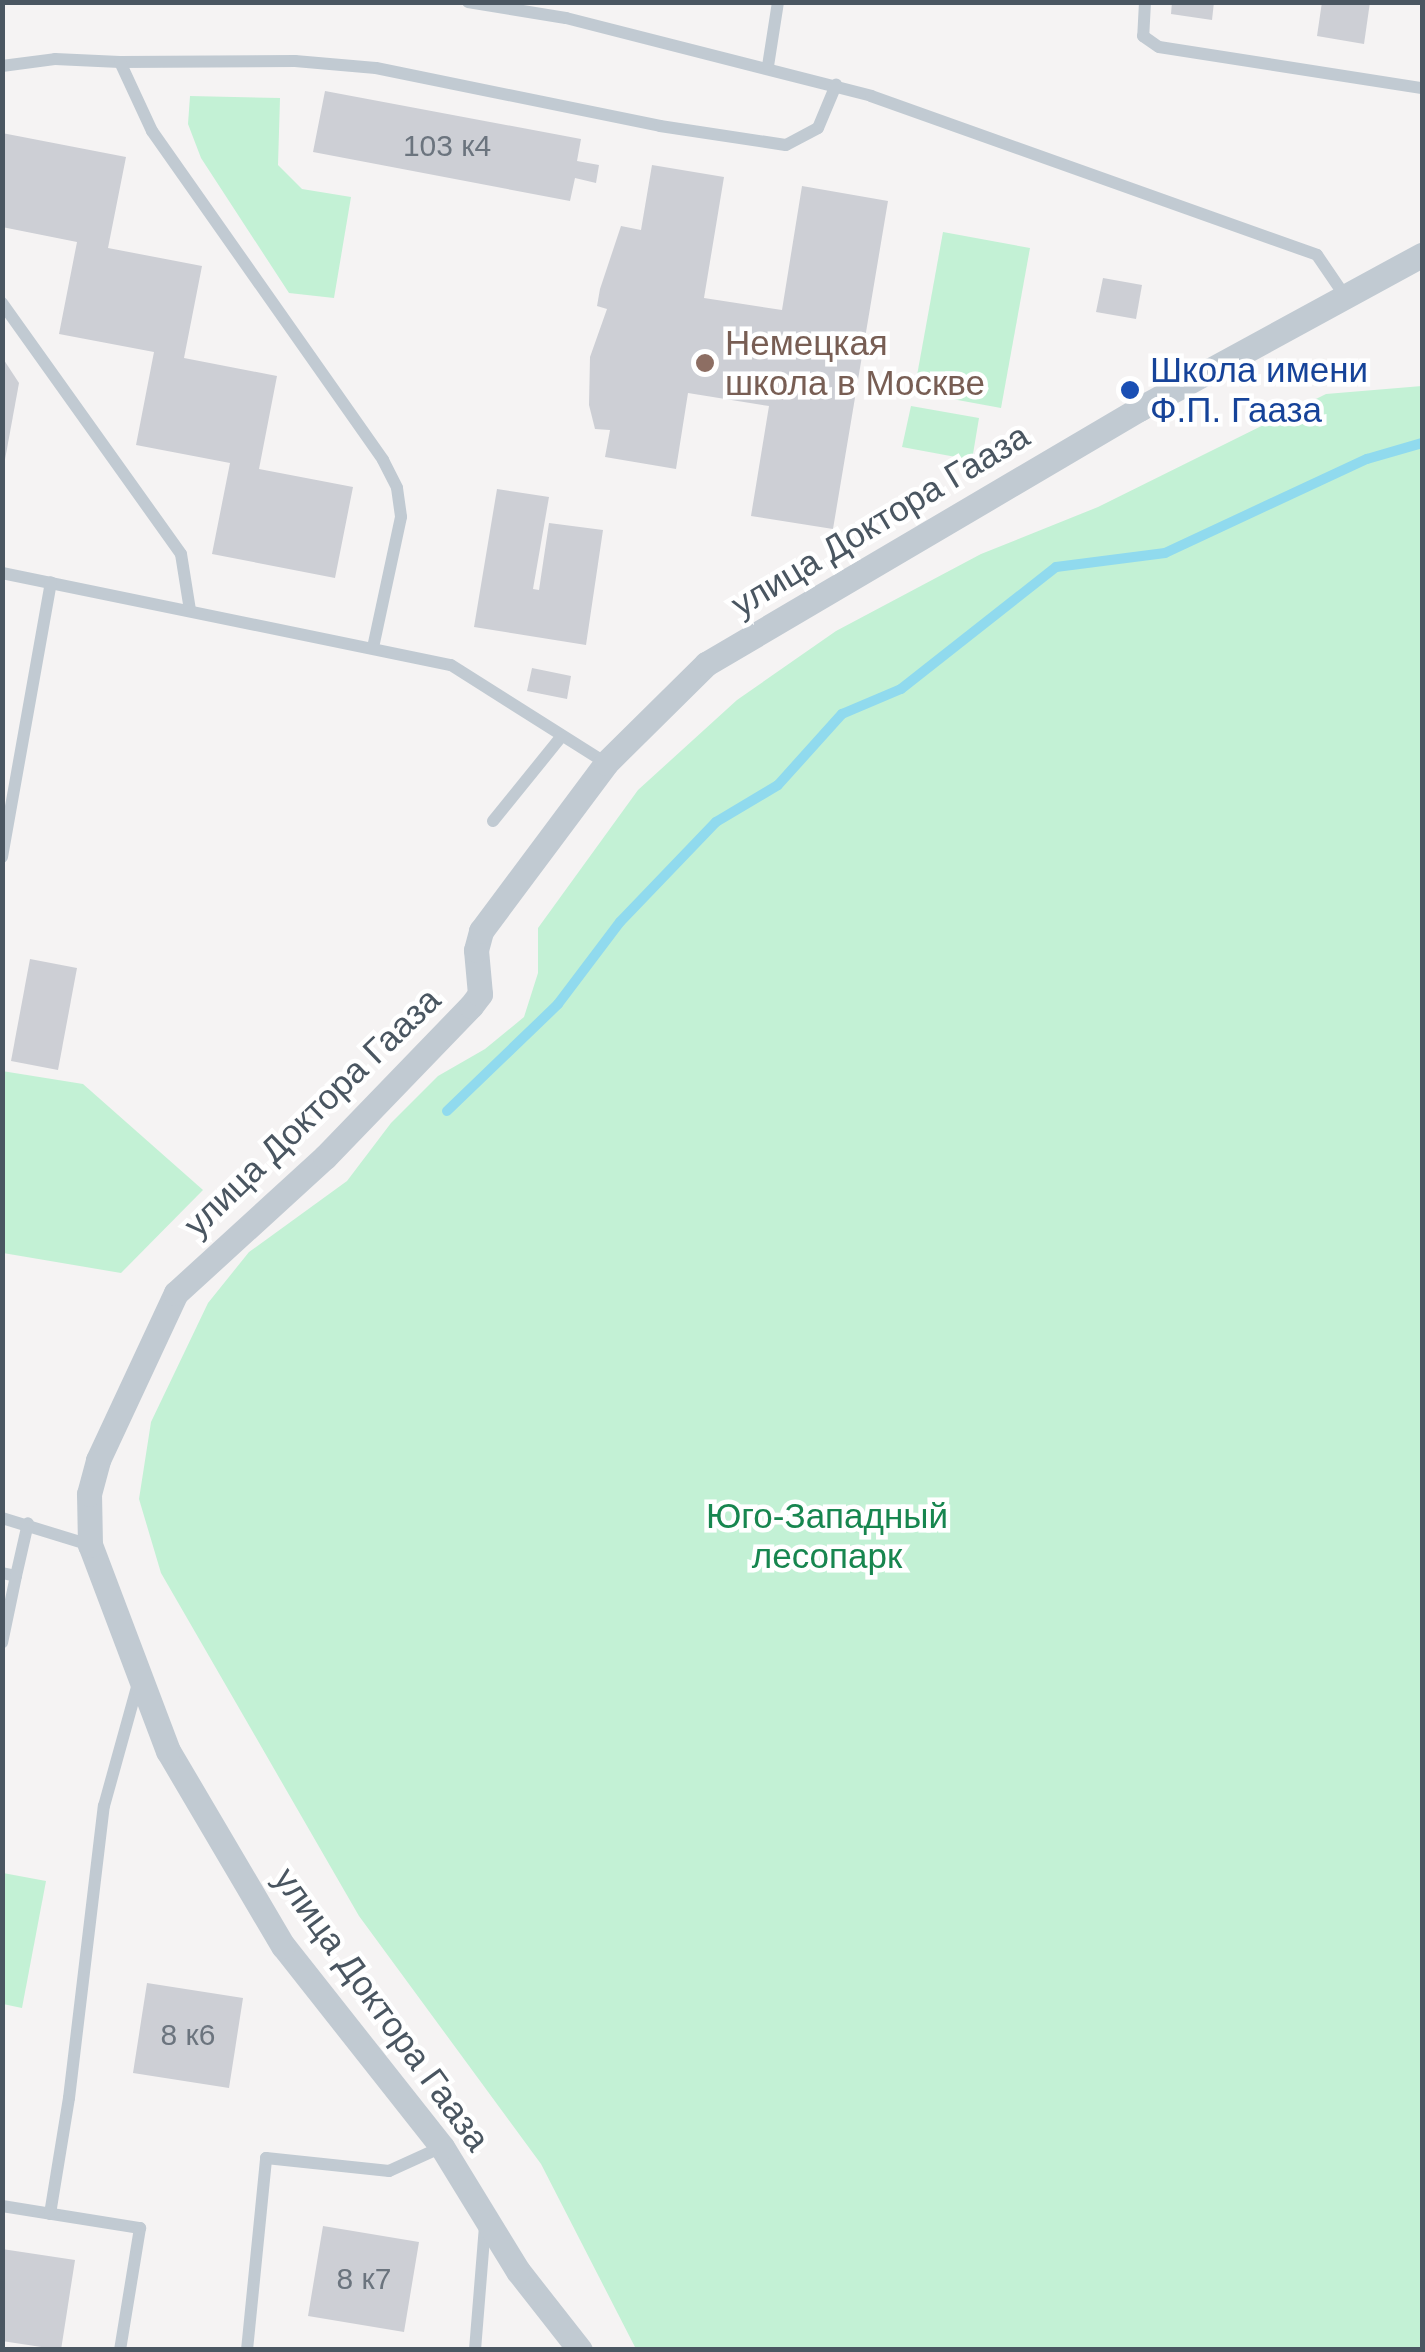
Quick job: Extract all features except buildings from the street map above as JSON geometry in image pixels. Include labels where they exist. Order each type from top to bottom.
[{"type":"street","name":"улица Доктора Гааза","points":[[580,2350],[518,2271],[442,2148],[283,1946],[168,1751],[90,1546],[89,1494],[98,1460],[176,1294],[324,1157],[472,1006],[480,994],[476,950],[481,931],[606,764],[722,654],[1139,409],[1422,254]]},
{"type":"lane","points":[[468,2],[544,9],[836,85],[1317,255],[1346,296]]},
{"type":"lane","points":[[768,66],[778,2]]},
{"type":"lane","points":[[1146,2],[1141,29],[1149,44],[1422,88]]},
{"type":"lane","points":[[2,66],[56,59],[295,61],[376,68],[660,126],[786,144],[818,128],[836,85]]},
{"type":"lane","points":[[120,62],[152,131],[383,460],[397,488],[400,517],[373,648]]},
{"type":"lane","points":[[2,303],[181,554],[190,610]]},
{"type":"lane","points":[[2,573],[451,666],[606,764]]},
{"type":"lane","points":[[2,856],[51,582]]},
{"type":"lane","points":[[493,820],[561,737]]},
{"type":"lane","points":[[2,1518],[28,1523],[90,1546]]},
{"type":"lane","points":[[2,1643],[9,1575],[28,1523]]},
{"type":"lane","points":[[50,2214],[104,1806],[139,1678]]},
{"type":"lane","points":[[247,2350],[266,2158],[388,2171],[442,2148]]},
{"type":"lane","points":[[2,2206],[140,2228],[120,2350]]},
{"type":"lane","points":[[475,2350],[486,2218]]},
{"type":"green space","points":[[190,96],[280,98],[278,165],[302,189],[351,197],[334,298],[289,293],[201,158],[188,124]]},
{"type":"green space","points":[[943,232],[1030,248],[1001,408],[914,392]]},
{"type":"green space","name":"Юго-Западный лесопарк","points":[[1422,386],[1422,2349],[636,2349],[541,2164],[359,1916],[161,1573],[139,1499],[151,1422],[208,1303],[249,1252],[347,1181],[391,1123],[438,1076],[485,1049],[524,1017],[538,973],[538,928],[638,790],[737,700],[836,631],[981,554],[1098,507],[1326,394]]},
{"type":"green space","points":[[911,406],[979,418],[972,460],[902,447]]},
{"type":"green space","points":[[2,1071],[83,1084],[203,1190],[121,1273],[3,1253]]},
{"type":"green space","points":[[3,1873],[46,1881],[22,2008],[3,2004]]},
{"type":"waterway","points":[[447,1111],[558,1004],[620,922],[716,822],[778,785],[842,714],[901,689],[1056,567],[1165,553],[1367,459],[1422,443]]},
{"type":"place","name":"Немецкая школа в Москве","points":[[705,363]]},
{"type":"place","name":"Школа имени Ф.П. Гааза","points":[[1130,390]]}]
